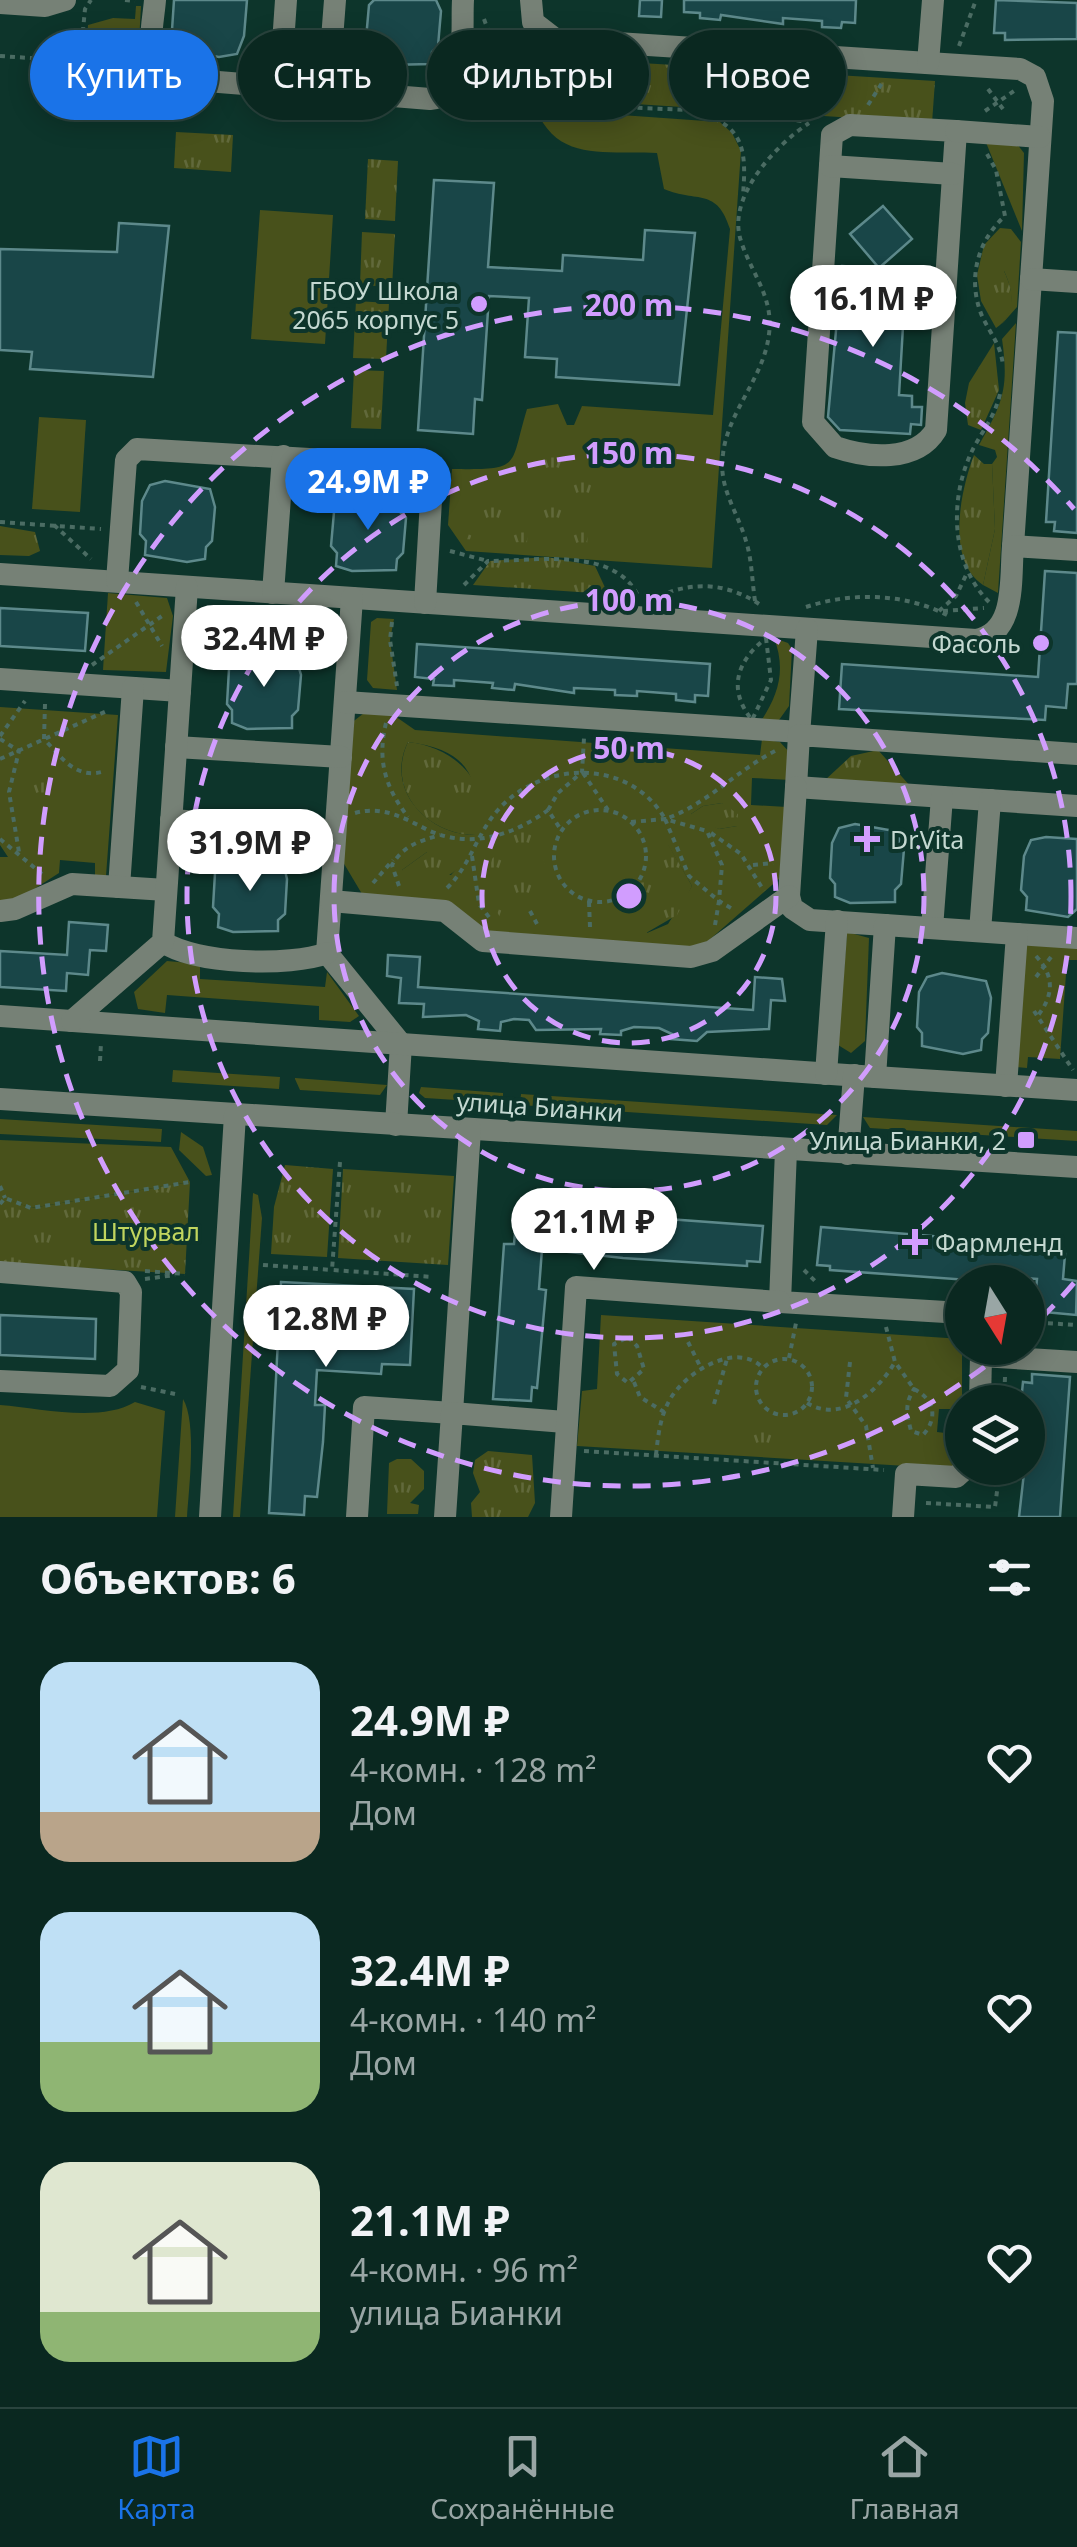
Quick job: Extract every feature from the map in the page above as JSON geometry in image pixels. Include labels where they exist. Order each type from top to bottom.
[{"type":"street","points":[[0,3],[45,6],[66,0]]},
{"type":"street","points":[[153,30],[155,0]]},
{"type":"street","points":[[284,30],[286,0]]},
{"type":"street","points":[[333,30],[336,0]]},
{"type":"street","points":[[461,30],[463,0]]},
{"type":"street","points":[[928,63],[933,0]]},
{"type":"street","points":[[0,574],[118,582],[182,597],[352,598],[772,632],[807,629],[976,640],[992,636],[1005,620],[1013,546],[1043,96],[1035,77],[1020,69],[555,39],[532,11]]},
{"type":"street","points":[[956,132],[936,430],[915,451],[897,455],[835,447],[813,422],[832,135],[842,127],[956,132],[1040,137]]},
{"type":"street","points":[[830,166],[954,174]]},
{"type":"street","points":[[1031,279],[1077,282]]},
{"type":"street","points":[[118,582],[126,460],[136,448],[412,464],[424,470],[432,484],[424,603]]},
{"type":"street","points":[[263,597],[282,456]]},
{"type":"street","points":[[1013,546],[1077,550]]},
{"type":"street","points":[[72,1021],[162,942],[180,691],[182,597]]},
{"type":"street","points":[[352,598],[327,953],[401,1044],[396,1125]]},
{"type":"street","points":[[807,629],[789,896],[799,916],[1075,938]]},
{"type":"street","points":[[0,678],[180,691]]},
{"type":"street","points":[[119,887],[133,688]]},
{"type":"street","points":[[344,702],[1077,754]]},
{"type":"street","points":[[176,746],[341,757]]},
{"type":"street","points":[[796,786],[1077,806]]},
{"type":"street","points":[[932,928],[942,797]]},
{"type":"street","points":[[980,931],[990,800]]},
{"type":"street","points":[[171,820],[336,827]]},
{"type":"street","points":[[0,910],[22,906],[53,889],[72,884],[166,890]]},
{"type":"street","points":[[331,902],[445,911],[476,938],[500,943],[691,957],[705,954],[789,896]]},
{"type":"street","points":[[826,1074],[837,922]]},
{"type":"street","points":[[848,1154],[864,1076],[886,925]]},
{"type":"street","points":[[1006,1086],[1017,934]]},
{"type":"street","points":[[162,942],[192,955],[251,959],[295,961],[327,953]]},
{"type":"street","points":[[0,1016],[1077,1090]]},
{"type":"street","name":"улица Бианки","points":[[0,1099],[1077,1167]]},
{"type":"street","points":[[210,1517],[235,1114]]},
{"type":"street","points":[[446,1517],[470,1130]]},
{"type":"street","points":[[786,1150],[789,1302]]},
{"type":"street","points":[[0,1272],[125,1282],[131,1292],[128,1370],[119,1382],[110,1386],[0,1381]]},
{"type":"street","points":[[561,1517],[576,1287],[945,1312]]},
{"type":"street","points":[[1045,1359],[1077,1362]]},
{"type":"street","points":[[357,1517],[364,1407],[565,1422]]},
{"type":"street","points":[[913,1513],[906,1474],[945,1476]]},
{"type":"path","points":[[82,30],[84,9],[91,0]]},
{"type":"path","points":[[976,0],[966,66],[1010,117]]},
{"type":"path","points":[[484,17],[489,30]]},
{"type":"path","points":[[0,56],[30,58]]},
{"type":"path","points":[[854,112],[880,91],[884,60]]},
{"type":"path","points":[[1011,224],[991,159],[976,143],[956,132],[1035,77]]},
{"type":"path","points":[[721,120],[737,134],[744,152],[740,238],[762,282],[770,333],[764,361],[725,440],[722,466],[725,494],[748,547],[754,601],[772,632],[771,680],[752,720],[740,701],[736,678],[748,653],[772,632],[799,609],[842,598],[907,601],[966,626],[976,640]]},
{"type":"path","points":[[793,120],[809,123]]},
{"type":"path","points":[[742,200],[777,150],[809,123],[820,120]]},
{"type":"path","points":[[1004,368],[999,338],[980,312],[975,278],[984,241],[1006,216]]},
{"type":"path","points":[[938,611],[995,608],[967,573],[958,530],[960,487],[974,448],[998,406],[1003,383]]},
{"type":"path","points":[[0,522],[121,530]]},
{"type":"path","points":[[54,525],[118,582]]},
{"type":"path","points":[[429,532],[448,550],[488,561],[600,565],[620,571],[632,583],[640,610]]},
{"type":"path","points":[[424,603],[466,584],[488,561]]},
{"type":"path","points":[[938,611],[961,589],[967,573]]},
{"type":"path","points":[[651,601],[682,588],[702,586],[724,588],[754,601]]},
{"type":"path","points":[[149,595],[131,594],[164,650]]},
{"type":"path","points":[[84,670],[182,597]]},
{"type":"path","points":[[197,632],[196,650],[263,597]]},
{"type":"path","points":[[397,613],[390,640],[397,667],[393,706],[382,737],[383,768],[393,798],[409,818]]},
{"type":"path","points":[[1008,651],[1018,639]]},
{"type":"path","points":[[19,751],[0,737],[40,681]]},
{"type":"path","points":[[0,760],[114,708]]},
{"type":"path","points":[[586,718],[582,772],[608,810],[629,820],[638,830],[646,856],[638,882],[616,899],[589,902],[564,886],[553,858],[561,830],[581,813],[608,810]]},
{"type":"path","points":[[666,819],[693,807],[738,772],[800,733]]},
{"type":"path","points":[[44,740],[82,773],[94,774],[128,760]]},
{"type":"path","points":[[19,751],[9,792],[19,852]]},
{"type":"path","points":[[336,827],[363,810],[409,818],[440,835],[480,839],[518,829],[548,810],[558,794],[582,772]]},
{"type":"path","points":[[440,893],[472,856],[496,811],[515,793],[548,776],[582,772],[606,775],[636,788],[658,806],[689,876],[719,901]]},
{"type":"path","points":[[548,810],[561,830]]},
{"type":"path","points":[[629,820],[666,819],[707,831],[751,865],[769,910]]},
{"type":"path","points":[[707,831],[722,866],[714,920],[725,941]]},
{"type":"path","points":[[362,904],[379,873],[396,857],[412,844],[440,835]]},
{"type":"path","points":[[0,839],[19,852],[53,889]]},
{"type":"path","points":[[472,856],[480,904],[493,922],[500,943]]},
{"type":"path","points":[[396,857],[394,876],[405,893]]},
{"type":"path","points":[[584,949],[590,930],[589,902]]},
{"type":"path","points":[[1034,984],[1043,964],[1075,938]]},
{"type":"path","points":[[1032,1003],[1046,1034],[1077,1075]]},
{"type":"path","points":[[332,1270],[340,1162]]},
{"type":"path","points":[[0,1186],[5,1198],[31,1208],[190,1182]]},
{"type":"path","points":[[0,1204],[5,1198]]},
{"type":"path","points":[[263,1265],[434,1277]]},
{"type":"path","points":[[803,1268],[828,1294]]},
{"type":"path","points":[[125,1282],[185,1274]]},
{"type":"path","points":[[789,1302],[789,1359]]},
{"type":"path","points":[[881,1308],[896,1362],[914,1389],[930,1400],[934,1412],[932,1425],[923,1435],[910,1431],[907,1416],[906,1405],[914,1389]]},
{"type":"path","points":[[1045,1323],[1077,1325]]},
{"type":"path","points":[[628,1337],[642,1358],[644,1369],[634,1382],[622,1382],[616,1374],[614,1344],[628,1337]]},
{"type":"path","points":[[688,1342],[702,1370]]},
{"type":"path","points":[[656,1456],[664,1412],[685,1379],[727,1359],[755,1359],[763,1368]]},
{"type":"path","points":[[714,1404],[727,1359]]},
{"type":"path","points":[[789,1359],[810,1376],[807,1403],[793,1414],[766,1409],[756,1385],[763,1368],[789,1359]]},
{"type":"path","points":[[850,1362],[845,1389],[849,1406],[866,1426],[873,1469]]},
{"type":"path","points":[[807,1403],[817,1409],[849,1406],[863,1400],[896,1362]]},
{"type":"path","points":[[119,1382],[175,1394]]},
{"type":"path","points":[[634,1382],[640,1397],[664,1412]]},
{"type":"path","points":[[564,1450],[906,1474]]},
{"type":"path","points":[[913,1513],[930,1501],[995,1507],[998,1485]]},
{"type":"green space","points":[[136,6],[141,6],[140,30],[88,30],[88,25],[113,18],[135,19]]},
{"type":"green space","points":[[649,64],[669,65],[669,106],[649,105]]},
{"type":"green space","points":[[846,76],[935,81],[932,123],[846,117]]},
{"type":"green space","points":[[649,117],[720,122],[732,133],[741,151],[712,568],[466,551],[448,525],[452,469],[491,468],[509,461],[527,409],[558,404],[567,425],[574,425],[582,406],[713,415],[730,229],[725,216],[704,198],[664,189],[657,153],[586,150],[557,138],[542,120],[649,120]]},
{"type":"green space","points":[[176,132],[233,135],[231,172],[174,168]]},
{"type":"green space","points":[[985,140],[1017,144],[1024,153],[1022,231]]},
{"type":"green space","points":[[368,159],[398,161],[395,221],[365,219]]},
{"type":"green space","points":[[260,210],[333,215],[325,344],[251,339]]},
{"type":"green space","points":[[1000,228],[1011,229],[1021,242],[1017,307],[1002,324],[1011,298],[1004,271],[977,275],[984,245]]},
{"type":"green space","points":[[362,232],[395,234],[392,287],[360,285]]},
{"type":"green space","points":[[995,267],[1004,271],[1012,302],[1008,316],[996,328],[981,301],[977,275]]},
{"type":"green space","points":[[356,301],[389,303],[386,359],[353,358]]},
{"type":"green space","points":[[1016,323],[998,593],[983,585],[995,529],[992,464],[997,457],[995,450],[979,445],[1002,395],[1002,339]]},
{"type":"green space","points":[[994,343],[999,390],[981,430],[968,425],[965,403],[969,383]]},
{"type":"green space","points":[[354,370],[384,371],[381,429],[351,428]]},
{"type":"green space","points":[[39,417],[86,420],[80,512],[32,509]]},
{"type":"green space","points":[[543,450],[593,453],[587,546],[537,543]]},
{"type":"green space","points":[[974,455],[984,464],[992,464],[995,529],[983,585],[971,574],[960,542],[961,504]]},
{"type":"green space","points":[[466,498],[529,503],[527,543],[464,539]]},
{"type":"green space","points":[[0,526],[35,532],[40,551],[29,556],[0,555]]},
{"type":"green space","points":[[547,557],[595,566],[608,594],[473,585],[490,561]]},
{"type":"green space","points":[[108,593],[167,598],[173,616],[166,672],[103,670]]},
{"type":"green space","points":[[377,618],[394,619],[390,640],[397,690],[373,688],[367,680],[371,622]]},
{"type":"green space","points":[[774,638],[788,643],[792,649],[789,706],[779,720],[761,721],[779,681],[780,660]]},
{"type":"green space","points":[[0,707],[118,715],[106,876],[95,875],[95,863],[60,860],[59,873],[14,902],[0,901],[0,857],[8,857],[0,845]]},
{"type":"green space","points":[[364,713],[392,714],[415,730],[760,755],[762,739],[780,742],[791,754],[791,780],[752,778],[751,805],[787,807],[779,879],[700,948],[486,936],[460,909],[365,899],[340,857],[350,724]],"holes":[[[408,742],[429,746],[458,760],[473,782],[476,835],[442,828],[415,807],[402,777]],[[722,803],[737,826],[719,829],[691,814],[703,806]],[[668,845],[692,886],[668,924],[647,933]],[[427,852],[463,861],[451,875],[402,870]]]},
{"type":"green space","points":[[408,742],[441,751],[467,771],[480,800],[477,835],[442,828],[416,807],[402,777]]},
{"type":"green space","points":[[878,750],[911,787],[824,781],[851,756]]},
{"type":"green space","points":[[39,760],[58,763],[75,776],[77,793],[67,805],[22,802],[17,788],[19,776]]},
{"type":"green space","points":[[722,803],[738,814],[737,826],[719,829],[692,820],[691,814],[703,806]]},
{"type":"green space","points":[[530,829],[543,859],[544,884],[532,907],[507,927],[490,894],[489,872],[504,838]]},
{"type":"green space","points":[[668,844],[692,886],[677,915],[646,933],[639,907],[640,884],[649,864]]},
{"type":"green space","points":[[427,852],[448,852],[464,861],[451,874],[435,880],[418,879],[402,870]]},
{"type":"green space","points":[[847,932],[869,938],[865,1041],[851,1053],[838,1045]]},
{"type":"green space","points":[[1030,944],[1077,948],[1077,960],[1067,960],[1060,1059],[1028,1057],[1027,1068],[1016,1067],[1025,947]]},
{"type":"green space","points":[[167,961],[200,964],[200,979],[325,987],[327,972],[359,1016],[350,1022],[319,1020],[319,1006],[167,995],[165,1013],[138,1009],[134,992]]},
{"type":"green space","points":[[173,1070],[280,1077],[279,1089],[172,1082]]},
{"type":"green space","points":[[295,1078],[387,1085],[380,1095],[300,1090]]},
{"type":"green space","points":[[421,1087],[503,1093],[503,1103],[425,1098],[419,1093]]},
{"type":"green space","points":[[521,1094],[837,1115],[827,1125],[520,1105]]},
{"type":"green space","points":[[863,1117],[1077,1131],[1077,1141],[870,1128]]},
{"type":"green space","points":[[0,1119],[162,1129],[161,1142],[0,1134]]},
{"type":"green space","points":[[181,1132],[203,1147],[212,1175],[206,1176],[179,1150]]},
{"type":"green space","points":[[0,1140],[171,1147],[190,1182],[31,1208],[6,1199],[0,1203]]},
{"type":"green space","points":[[285,1165],[333,1169],[327,1257],[271,1254],[274,1207]]},
{"type":"green space","points":[[343,1169],[454,1176],[448,1265],[338,1258]]},
{"type":"green space","name":"Штурвал","points":[[190,1182],[185,1274],[0,1263],[0,1204],[5,1198],[31,1208]]},
{"type":"green space","points":[[253,1193],[258,1195],[262,1218],[240,1517],[233,1517]]},
{"type":"green space","points":[[601,1315],[945,1338],[945,1365],[962,1365],[962,1385],[945,1385],[945,1409],[939,1409],[937,1432],[945,1433],[945,1468],[577,1446],[582,1391],[597,1389]]},
{"type":"green space","points":[[183,1399],[190,1423],[189,1490],[187,1517],[175,1517]]},
{"type":"green space","points":[[135,1402],[165,1411],[157,1517],[0,1517],[0,1405],[87,1413],[105,1412]]},
{"type":"green space","points":[[735,1423],[809,1439],[828,1459],[729,1453]]},
{"type":"green space","points":[[488,1451],[532,1455],[535,1503],[528,1517],[472,1517],[471,1503],[480,1492],[473,1473],[475,1460]]},
{"type":"green space","points":[[411,1459],[424,1471],[424,1489],[410,1503],[419,1505],[418,1514],[387,1514],[389,1463]]},
{"type":"building","points":[[174,0],[247,0],[244,30],[238,30],[237,54],[218,57],[218,30],[172,30]]},
{"type":"building","points":[[374,0],[436,0],[441,11],[439,30],[427,30],[427,64],[407,65],[407,30],[367,30],[369,5]]},
{"type":"building","points":[[640,0],[662,0],[661,17],[639,16]]},
{"type":"building","points":[[684,0],[856,0],[855,23],[842,22],[841,28],[822,27],[822,21],[783,18],[783,24],[721,15],[720,20],[700,18],[700,13],[684,12]]},
{"type":"building","points":[[996,0],[1077,3],[1077,39],[1005,40],[1005,33],[994,33]]},
{"type":"building","points":[[434,180],[494,183],[488,267],[562,271],[563,255],[643,260],[645,230],[695,233],[679,385],[556,377],[557,359],[525,357],[529,298],[489,296],[482,400],[475,399],[473,434],[418,430]]},
{"type":"building","points":[[883,206],[912,239],[879,268],[850,234]]},
{"type":"building","points":[[119,223],[169,226],[153,377],[30,369],[32,352],[0,350],[0,249],[117,252]]},
{"type":"building","points":[[842,266],[921,271],[920,282],[929,282],[928,299],[919,298],[918,310],[904,309],[899,395],[912,396],[912,407],[922,407],[921,425],[911,424],[910,434],[840,430],[828,417]]},
{"type":"building","points":[[1058,332],[1077,333],[1077,533],[1054,531],[1055,522],[1046,522]]},
{"type":"building","points":[[165,481],[210,489],[215,507],[212,541],[206,547],[205,559],[187,562],[145,555],[146,541],[140,534],[142,501],[150,485]]},
{"type":"building","points":[[356,493],[401,500],[400,512],[406,518],[403,553],[397,559],[396,570],[352,571],[336,566],[337,553],[331,546],[334,512],[341,496]]},
{"type":"building","points":[[1045,571],[1077,573],[1077,684],[1068,684],[1066,708],[1046,706],[1045,720],[839,709],[842,664],[1038,677]]},
{"type":"building","points":[[0,608],[88,613],[85,651],[0,646]]},
{"type":"building","points":[[417,644],[710,664],[708,696],[695,695],[695,702],[676,700],[676,694],[637,691],[637,696],[615,695],[615,690],[574,688],[574,693],[515,684],[514,690],[492,688],[493,683],[454,680],[454,686],[433,685],[434,679],[415,677]]},
{"type":"building","points":[[252,650],[296,658],[301,675],[292,728],[247,729],[232,723],[232,710],[227,704],[229,669],[236,654]]},
{"type":"building","points":[[855,824],[900,832],[899,843],[904,849],[895,902],[850,903],[835,897],[835,884],[830,878],[832,843],[839,828]]},
{"type":"building","points":[[1077,839],[1077,909],[1068,917],[1026,910],[1027,897],[1021,890],[1024,856],[1031,840]]},
{"type":"building","points":[[238,854],[283,862],[287,879],[285,914],[278,920],[278,931],[233,932],[218,927],[219,914],[213,907],[215,873],[223,858]]},
{"type":"building","points":[[69,922],[108,925],[106,951],[90,950],[88,975],[67,973],[66,991],[0,987],[0,951],[67,955]]},
{"type":"building","points":[[388,955],[420,957],[418,987],[753,1010],[755,977],[782,979],[785,1001],[771,1000],[769,1029],[707,1032],[697,1041],[671,1039],[672,1034],[659,1028],[634,1027],[621,1031],[621,1035],[600,1034],[601,1029],[536,1030],[529,1020],[514,1019],[501,1022],[500,1031],[478,1029],[479,1021],[466,1015],[423,1017],[424,1004],[399,1003],[401,978],[387,976]]},
{"type":"building","points":[[942,973],[986,981],[991,998],[988,1033],[982,1039],[981,1050],[963,1054],[922,1046],[922,1033],[917,1027],[919,992],[927,977]]},
{"type":"building","points":[[544,1210],[763,1226],[760,1262],[747,1261],[747,1266],[542,1249],[539,1289],[546,1290],[537,1388],[532,1387],[531,1401],[493,1399],[504,1244],[514,1244],[516,1223],[543,1225]]},
{"type":"building","points":[[821,1227],[1041,1245],[1040,1252],[1065,1254],[1063,1279],[1077,1281],[1076,1315],[1045,1312],[1045,1265],[945,1265],[945,1278],[830,1270],[830,1266],[817,1265]]},
{"type":"building","points":[[281,1282],[414,1289],[410,1365],[382,1364],[381,1374],[317,1370],[315,1405],[325,1405],[323,1442],[317,1497],[305,1496],[304,1515],[269,1513]]},
{"type":"building","points":[[0,1315],[96,1319],[95,1359],[0,1355]]},
{"type":"building","points":[[1032,1374],[1070,1377],[1060,1517],[1019,1517],[1023,1485],[1045,1485],[1045,1385],[1023,1385],[1032,1383]]},
{"type":"place","name":"ГБОУ Школа 2065 корпус 5","points":[[479,304]]},
{"type":"place","name":"Фасоль","points":[[1041,643]]},
{"type":"place","name":"Dr.Vita","points":[[867,839]]},
{"type":"place","name":"Улица Бианки, 2","points":[[1026,1140]]},
{"type":"place","name":"Фармленд","points":[[915,1242]]}]
